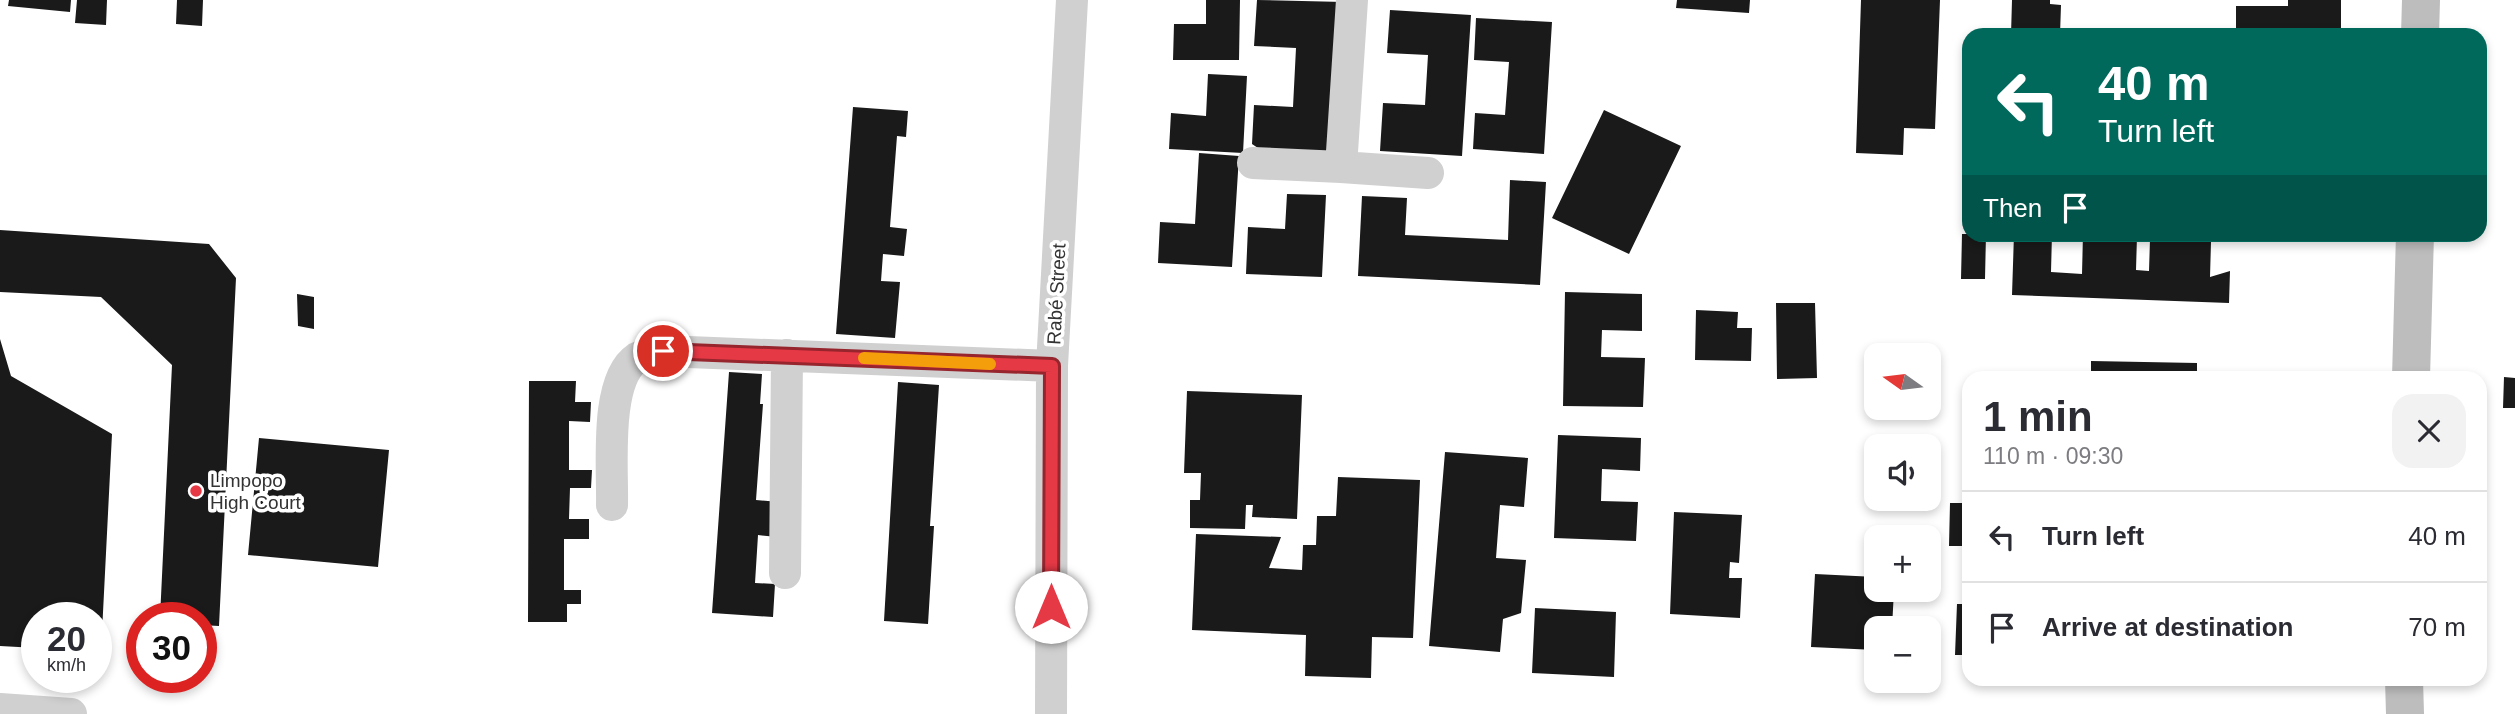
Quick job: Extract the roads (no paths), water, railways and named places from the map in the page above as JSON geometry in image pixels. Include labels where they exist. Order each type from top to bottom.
[{"type":"street","name":"Rabé Street","points":[[1051,714],[1052,366],[1072,0]]},
{"type":"street","points":[[1341,167],[1352,0]]},
{"type":"street","points":[[2420,28],[2421,0]]},
{"type":"street","points":[[1253,163],[1427,173]]},
{"type":"street","points":[[2411,371],[2415,242]]},
{"type":"street","points":[[612,505],[612,413],[623,372],[638,357],[663,351],[1052,366]]},
{"type":"street","points":[[785,573],[787,355]]},
{"type":"street","points":[[2404,686],[2405,714]]},
{"type":"street","points":[[0,709],[71,714]]},
{"type":"place","name":"Limpopo High Court","points":[[196,491]]}]
